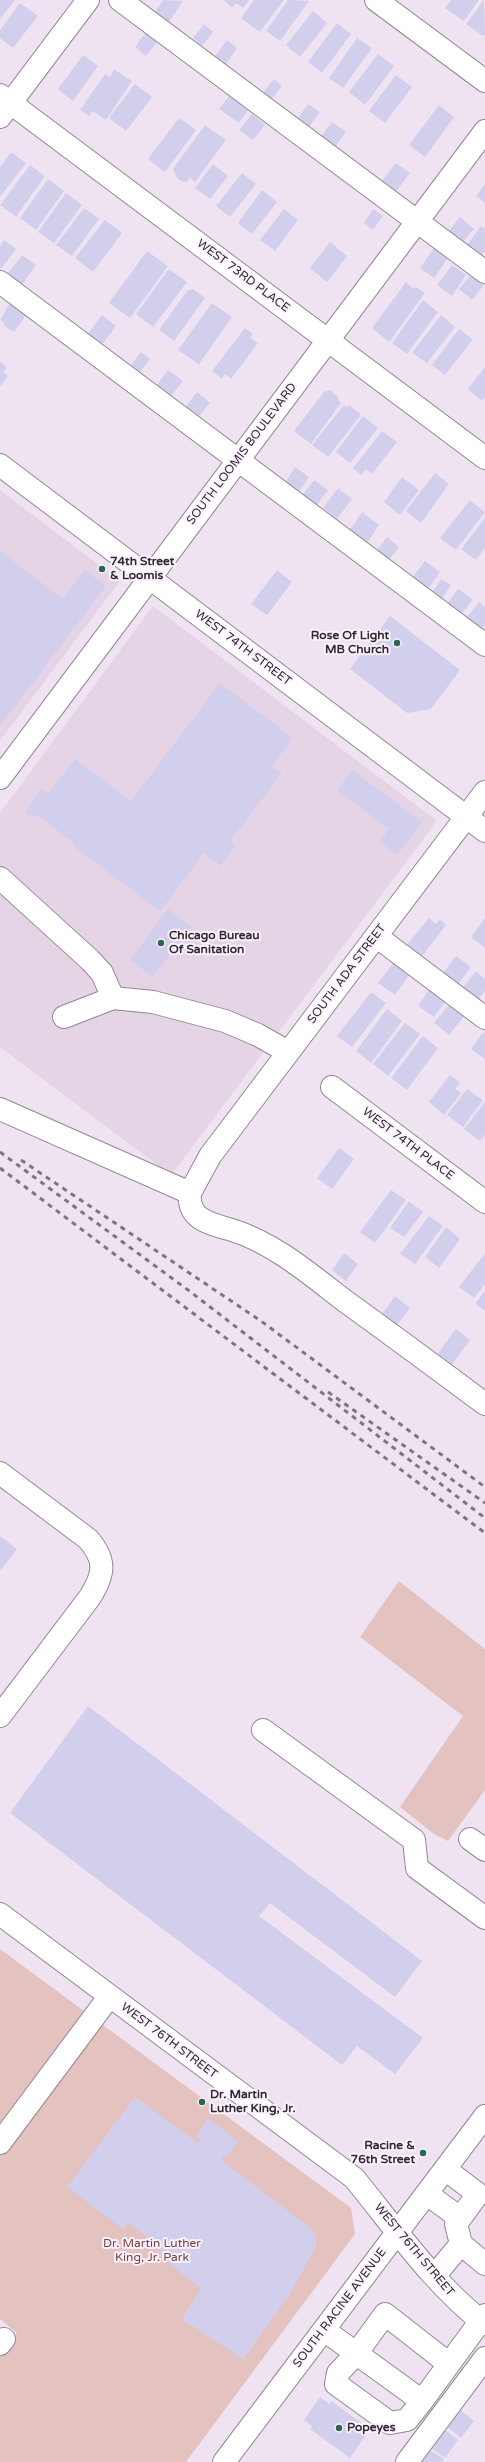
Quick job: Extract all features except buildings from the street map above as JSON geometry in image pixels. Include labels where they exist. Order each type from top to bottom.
[{"type":"street","points":[[4,105],[88,0]]},
{"type":"street","points":[[120,0],[485,272]]},
{"type":"street","points":[[376,0],[485,81]]},
{"type":"street","name":"WEST 73RD PLACE","points":[[4,105],[328,340],[485,458]]},
{"type":"street","name":"SOUTH LOOMIS BOULEVARD","points":[[0,778],[485,131]]},
{"type":"street","points":[[0,282],[485,645]]},
{"type":"street","name":"WEST 74TH STREET","points":[[0,465],[485,831]]},
{"type":"street","name":"SOUTH ADA STREET","points":[[190,1193],[210,1156],[485,792]]},
{"type":"street","points":[[0,878],[90,960],[102,973],[113,998]]},
{"type":"street","points":[[376,936],[485,1018]]},
{"type":"street","points":[[64,1017],[113,998],[153,1002],[218,1019],[258,1035],[288,1052]]},
{"type":"street","name":"WEST 74TH PLACE","points":[[332,1087],[485,1202]]},
{"type":"street","points":[[0,1109],[190,1193],[190,1206],[194,1214],[202,1220],[247,1235],[302,1268],[485,1404]]},
{"type":"street","points":[[0,1473],[88,1538],[98,1551],[102,1566],[99,1582],[90,1597],[0,1716]]},
{"type":"street","points":[[264,1730],[414,1840],[417,1868],[485,1918]]},
{"type":"street","name":"WEST 76TH STREET","points":[[0,1914],[109,1997],[354,2178],[398,2233],[466,2310],[484,2320]]},
{"type":"street","points":[[0,2143],[109,1997]]},
{"type":"street","name":"SOUTH RACINE AVENUE","points":[[224,2462],[485,2116]]},
{"type":"street","points":[[445,2169],[478,2194],[456,2224],[461,2244],[485,2264]]},
{"type":"street","points":[[426,2194],[460,2218]]},
{"type":"street","points":[[435,2275],[461,2244]]},
{"type":"street","points":[[449,2364],[385,2314],[356,2354],[338,2373],[336,2384],[390,2423],[407,2420],[484,2320]]},
{"type":"street","points":[[324,2330],[422,2401]]},
{"type":"street","points":[[407,2462],[485,2358]]},
{"type":"shaded area","points":[[0,490],[120,581],[0,741]]},
{"type":"shaded area","points":[[153,606],[437,821],[171,1175],[0,1047],[0,813]]},
{"type":"green space","points":[[399,1581],[485,1649],[485,1790],[448,1841],[434,1834],[400,1807],[463,1716],[360,1637]]},
{"type":"green space","name":"Dr. Martin Luther King, Jr. Park","points":[[0,1949],[351,2208],[355,2234],[186,2462],[0,2462],[0,2356],[17,2333],[0,2319]]},
{"type":"railway","points":[[0,1152],[188,1290],[485,1518]]},
{"type":"railway","points":[[21,1160],[261,1321],[485,1487]]},
{"type":"railway","points":[[0,1168],[485,1533]]},
{"type":"railway","points":[[328,1392],[485,1503]]},
{"type":"place","name":"74th Street & Loomis","points":[[102,569]]},
{"type":"place","name":"Rose Of Light MB Church","points":[[397,643]]},
{"type":"place","name":"Chicago Bureau Of Sanitation","points":[[161,943]]},
{"type":"place","name":"Dr. Martin Luther King, Jr.","points":[[202,2102]]},
{"type":"place","name":"Racine & 76th Street","points":[[423,2153]]},
{"type":"place","name":"Popeyes","points":[[339,2428]]}]
